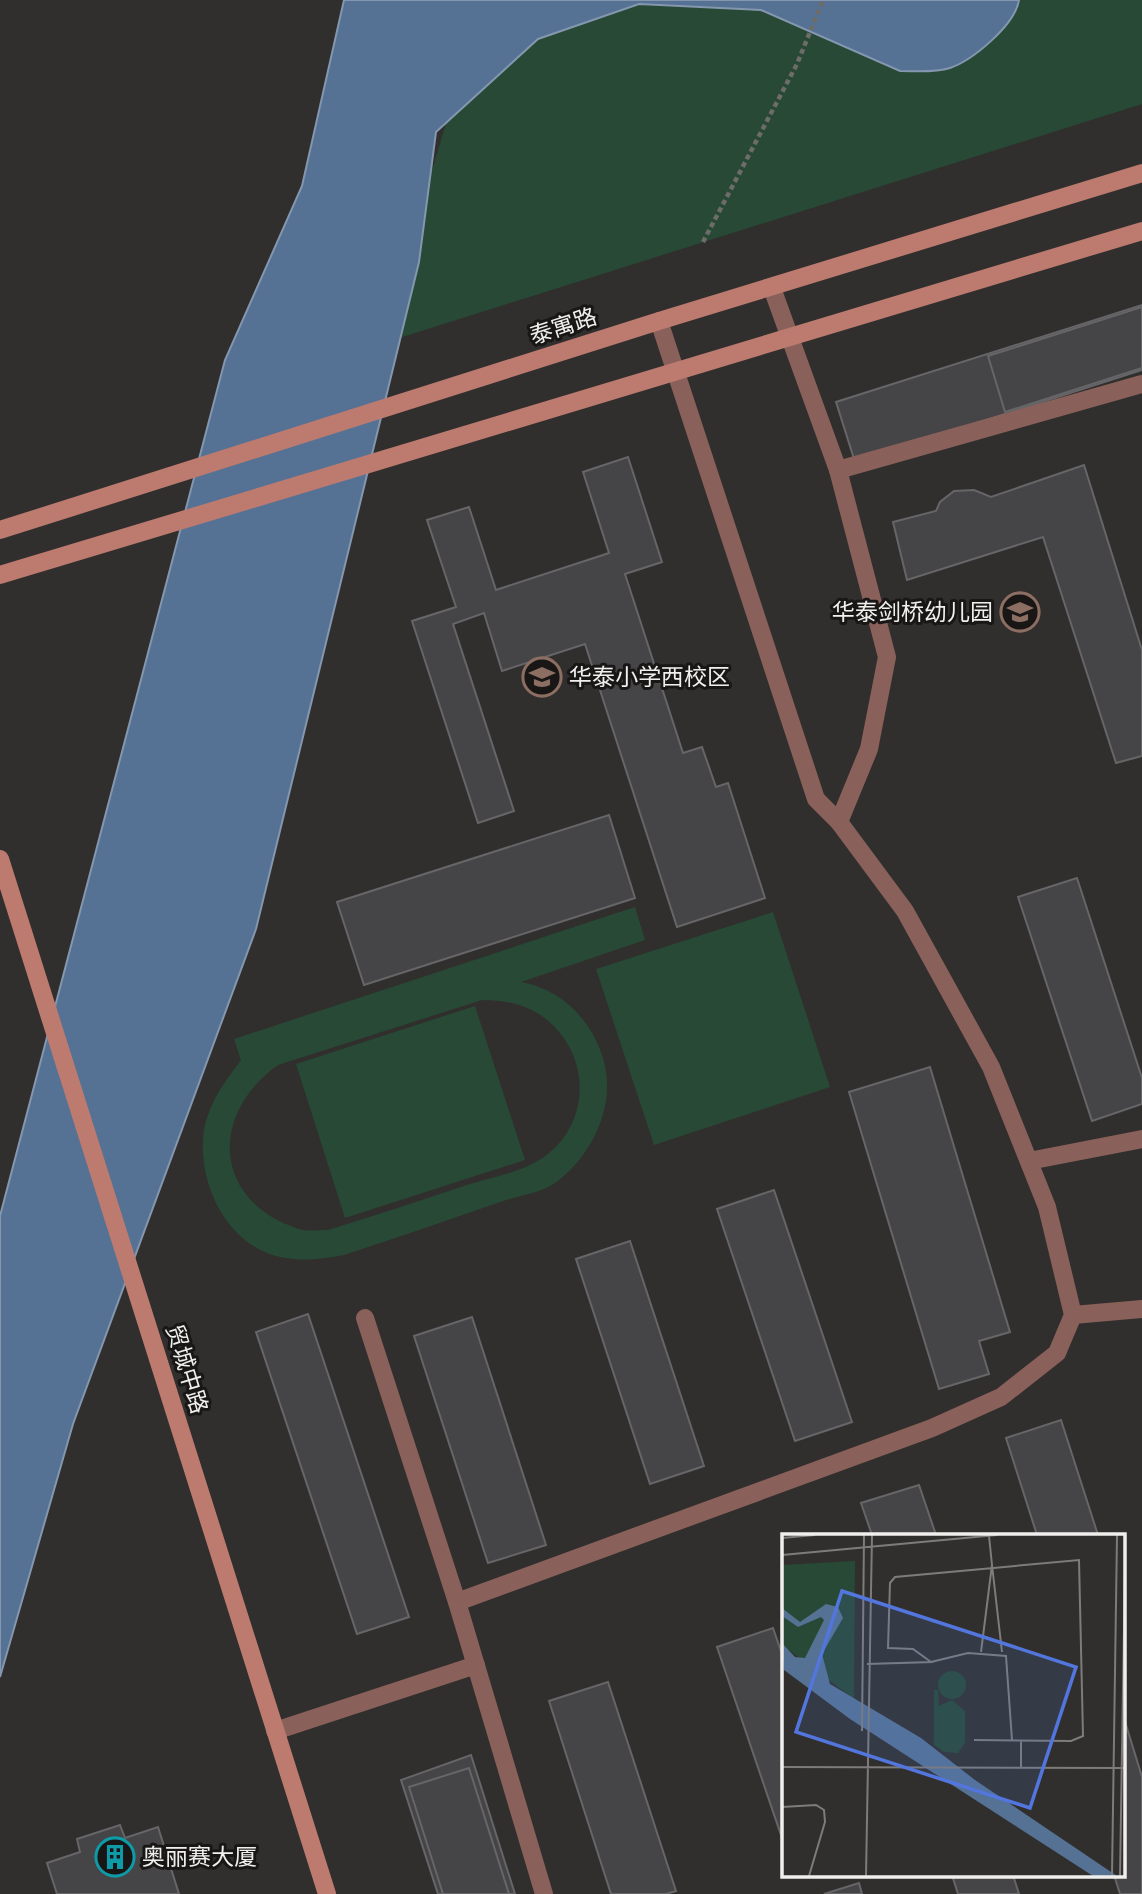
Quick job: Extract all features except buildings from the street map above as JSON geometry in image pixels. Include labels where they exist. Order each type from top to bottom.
[{"type":"main road","name":"泰寓路","points":[[0,530],[659,321],[1142,173]]},
{"type":"main road","points":[[0,575],[1142,231]]},
{"type":"main road","name":"贸城中路","points":[[0,859],[327,1894]]},
{"type":"lane","points":[[772,288],[838,470],[887,657],[869,749],[839,822]]},
{"type":"lane","points":[[457,1602],[932,1428],[1001,1397],[1057,1353],[1073,1315],[1048,1207],[991,1067],[905,911],[839,822],[816,799],[659,321]]},
{"type":"lane","points":[[838,470],[1142,384]]},
{"type":"lane","points":[[1029,1161],[1142,1139]]},
{"type":"lane","points":[[1073,1315],[1142,1309]]},
{"type":"lane","points":[[365,1318],[457,1602],[544,1894]]},
{"type":"lane","points":[[275,1731],[476,1665]]},
{"type":"path","points":[[703,242],[797,64],[823,0]]},
{"type":"green space","points":[[483,0],[1142,0],[1142,104],[380,344]]},
{"type":"green space","points":[[635,907],[645,940],[521,982],[559,997],[580,1015],[595,1039],[606,1070],[605,1106],[600,1124],[582,1157],[569,1171],[543,1189],[344,1255],[304,1260],[265,1252],[236,1232],[215,1202],[204,1166],[204,1130],[214,1102],[241,1060],[234,1039]],"holes":[[[482,1000],[519,1005],[541,1015],[559,1032],[574,1057],[580,1087],[579,1101],[569,1129],[549,1153],[511,1172],[328,1230],[296,1228],[268,1215],[248,1197],[235,1176],[230,1154],[232,1130],[240,1107],[256,1085],[278,1065]]]},
{"type":"green space","points":[[773,912],[830,1087],[654,1145],[596,969]]},
{"type":"green space","points":[[475,1006],[525,1160],[345,1218],[296,1064]]},
{"type":"water","points":[[344,0],[1019,0],[1010,20],[981,50],[959,64],[938,71],[900,71],[761,10],[639,4],[538,39],[436,132],[419,262],[256,929],[73,1424],[0,1677],[0,1216],[225,360],[302,186]]},
{"type":"place","name":"华泰剑桥幼儿园","points":[[1020,612]]},
{"type":"place","name":"华泰小学西校区","points":[[542,677]]},
{"type":"place","name":"奥丽赛大厦","points":[[115,1857]]}]
